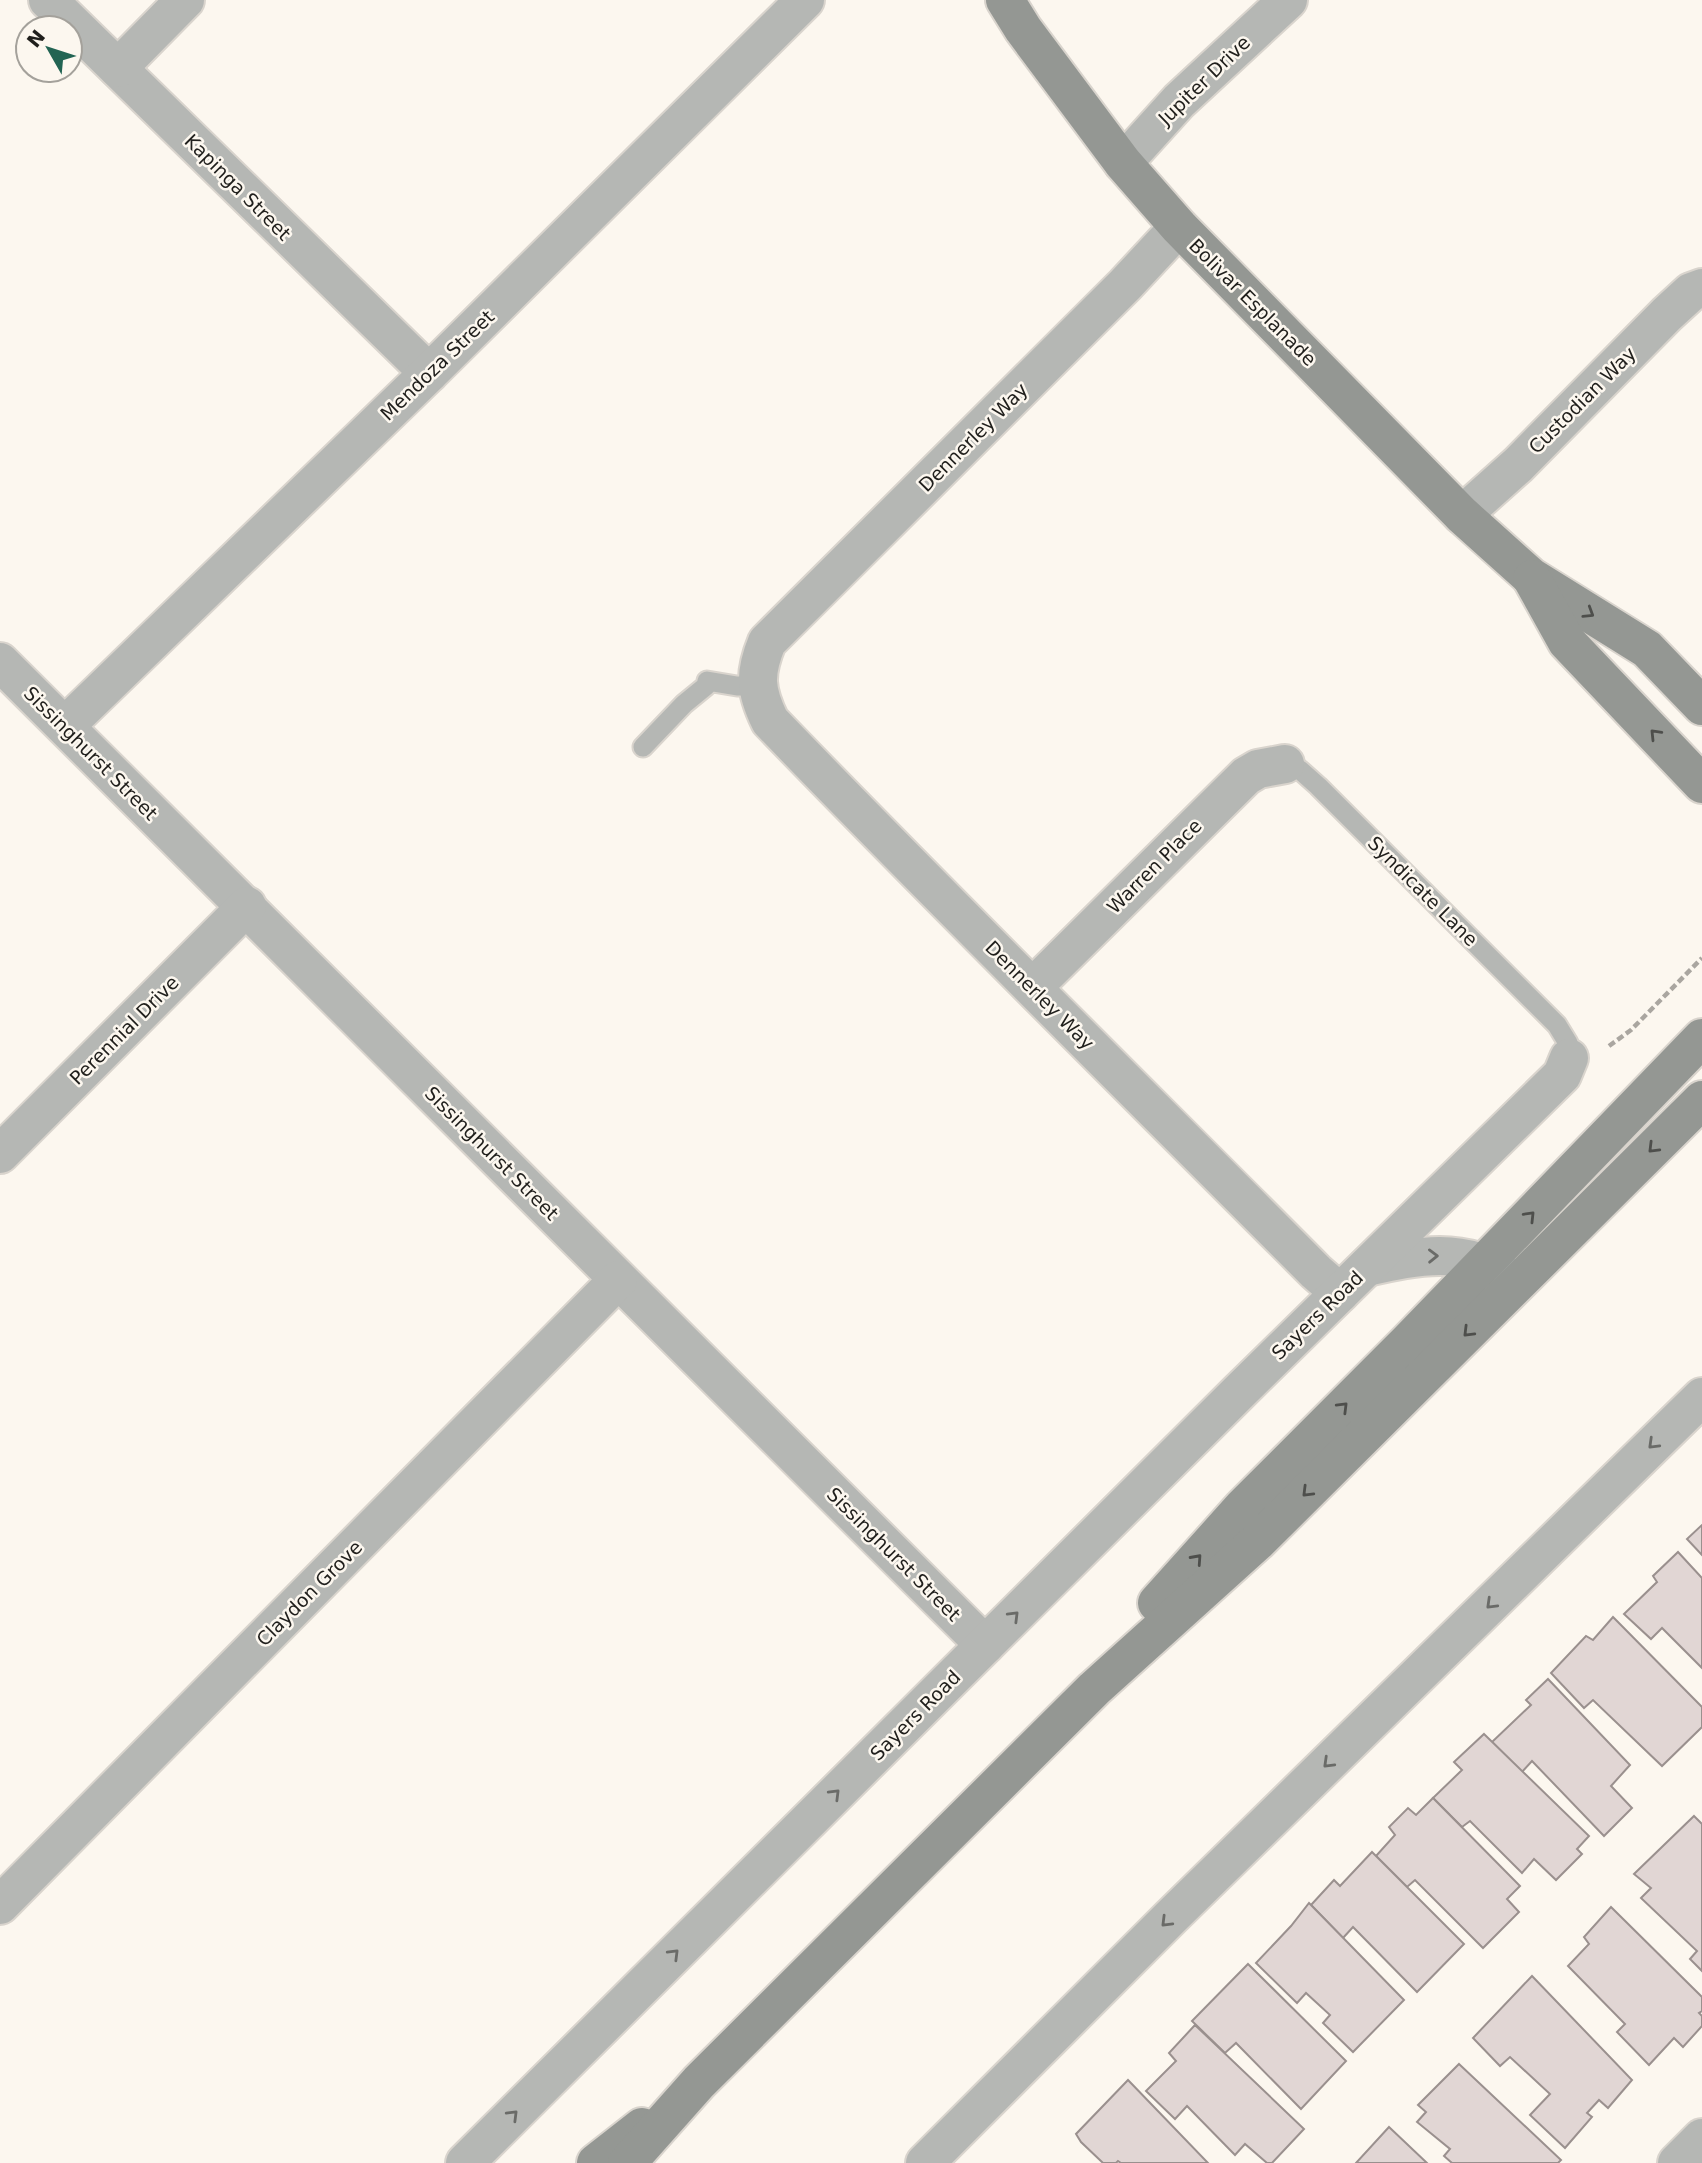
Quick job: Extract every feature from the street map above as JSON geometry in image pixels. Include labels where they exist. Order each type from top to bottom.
[{"type":"main road","name":"Bolivar Esplanade","points":[[1005,0],[1023,29],[1123,163],[1179,227],[1462,515],[1531,577],[1647,649],[1702,706]]},
{"type":"main road","name":"Bolivar Esplanade","points":[[1531,577],[1567,642],[1702,783]]},
{"type":"main road","points":[[1094,1689],[1140,1623],[1243,1507],[1483,1265],[1702,1038]]},
{"type":"main road","points":[[627,2163],[699,2082],[1094,1689],[1257,1542],[1702,1100]]},
{"type":"main road","points":[[596,2163],[699,2082]]},
{"type":"street","name":"Kapinga Street","points":[[47,0],[429,373]]},
{"type":"street","points":[[118,68],[185,0]]},
{"type":"street","name":"Mendoza Street","points":[[65,726],[429,373],[805,0]]},
{"type":"street","name":"Jupiter Drive","points":[[1123,163],[1179,102],[1288,0]]},
{"type":"street","name":"Dennerley Way","points":[[1179,227],[1125,285],[768,642],[759,662],[757,686],[769,722],[1316,1272],[1353,1280]]},
{"type":"street","name":"Custodian Way","points":[[1462,515],[1518,465],[1667,314],[1691,292],[1702,288]]},
{"type":"street","name":"Sissinghurst Street","points":[[0,662],[985,1645]]},
{"type":"street","name":"Warren Place","points":[[1033,987],[1246,776],[1258,769],[1285,764]]},
{"type":"street","name":"Perennial Drive","points":[[0,1154],[247,906]]},
{"type":"street","name":"Sayers Road","points":[[464,2163],[1562,1075],[1563,1042]]},
{"type":"street","name":"Sayers Road","points":[[1353,1280],[1427,1255],[1444,1255],[1497,1269],[1516,1283]]},
{"type":"street","name":"Claydon Grove","points":[[0,1905],[618,1280]]},
{"type":"street","points":[[925,2163],[1171,1917],[1702,1397]]},
{"type":"lane","points":[[643,747],[706,686],[707,681],[757,686]]},
{"type":"lane","name":"Syndicate Lane","points":[[1285,764],[1300,771],[1318,786],[1563,1042]]},
{"type":"path","points":[[1563,1042],[1584,1057],[1603,1050],[1631,1030],[1702,958]]},
{"type":"building","points":[[1702,1525],[1702,1555],[1687,1539]]},
{"type":"building","points":[[1678,1552],[1702,1578],[1702,1668],[1662,1628],[1651,1639],[1624,1614],[1657,1582],[1653,1576]]},
{"type":"building","points":[[1613,1617],[1702,1707],[1702,1727],[1662,1766],[1593,1700],[1584,1708],[1551,1673],[1586,1636],[1593,1640]]},
{"type":"building","points":[[1548,1679],[1630,1765],[1611,1786],[1632,1808],[1604,1836],[1532,1761],[1522,1772],[1492,1742],[1531,1705],[1526,1700]]},
{"type":"building","points":[[1484,1734],[1589,1836],[1577,1849],[1582,1854],[1556,1880],[1534,1859],[1522,1873],[1470,1821],[1462,1827],[1433,1798],[1462,1770],[1454,1762]]},
{"type":"building","points":[[1433,1798],[1520,1886],[1507,1899],[1519,1912],[1483,1948],[1415,1880],[1407,1887],[1376,1856],[1395,1835],[1389,1827],[1408,1808],[1416,1815]]},
{"type":"building","points":[[1694,1816],[1702,1824],[1702,1971],[1690,1959],[1697,1951],[1641,1898],[1651,1888],[1634,1874]]},
{"type":"building","points":[[1372,1852],[1464,1944],[1417,1992],[1353,1927],[1343,1938],[1311,1905],[1334,1880],[1340,1886]]},
{"type":"building","points":[[1309,1903],[1404,2000],[1353,2052],[1323,2023],[1330,2015],[1306,1993],[1297,2003],[1256,1963]]},
{"type":"building","points":[[1611,1907],[1702,1997],[1702,2011],[1699,2013],[1702,2016],[1702,2026],[1683,2047],[1674,2038],[1649,2065],[1617,2032],[1625,2024],[1568,1966],[1589,1944],[1584,1937]]},
{"type":"building","points":[[1248,1964],[1346,2061],[1301,2109],[1236,2043],[1225,2053],[1192,2021]]},
{"type":"building","points":[[1532,1976],[1632,2080],[1608,2108],[1599,2100],[1587,2113],[1592,2117],[1565,2148],[1530,2115],[1550,2094],[1510,2057],[1500,2066],[1473,2038]]},
{"type":"building","points":[[1195,2025],[1304,2129],[1272,2163],[1267,2163],[1245,2144],[1235,2155],[1187,2106],[1175,2119],[1146,2091],[1176,2061],[1169,2053]]},
{"type":"building","points":[[1459,2064],[1561,2160],[1558,2163],[1452,2163],[1444,2156],[1450,2149],[1417,2122],[1426,2112],[1418,2105]]},
{"type":"building","points":[[1128,2080],[1208,2163],[1103,2163],[1081,2142],[1076,2134]]},
{"type":"building","points":[[1389,2127],[1427,2163],[1356,2163]]}]
